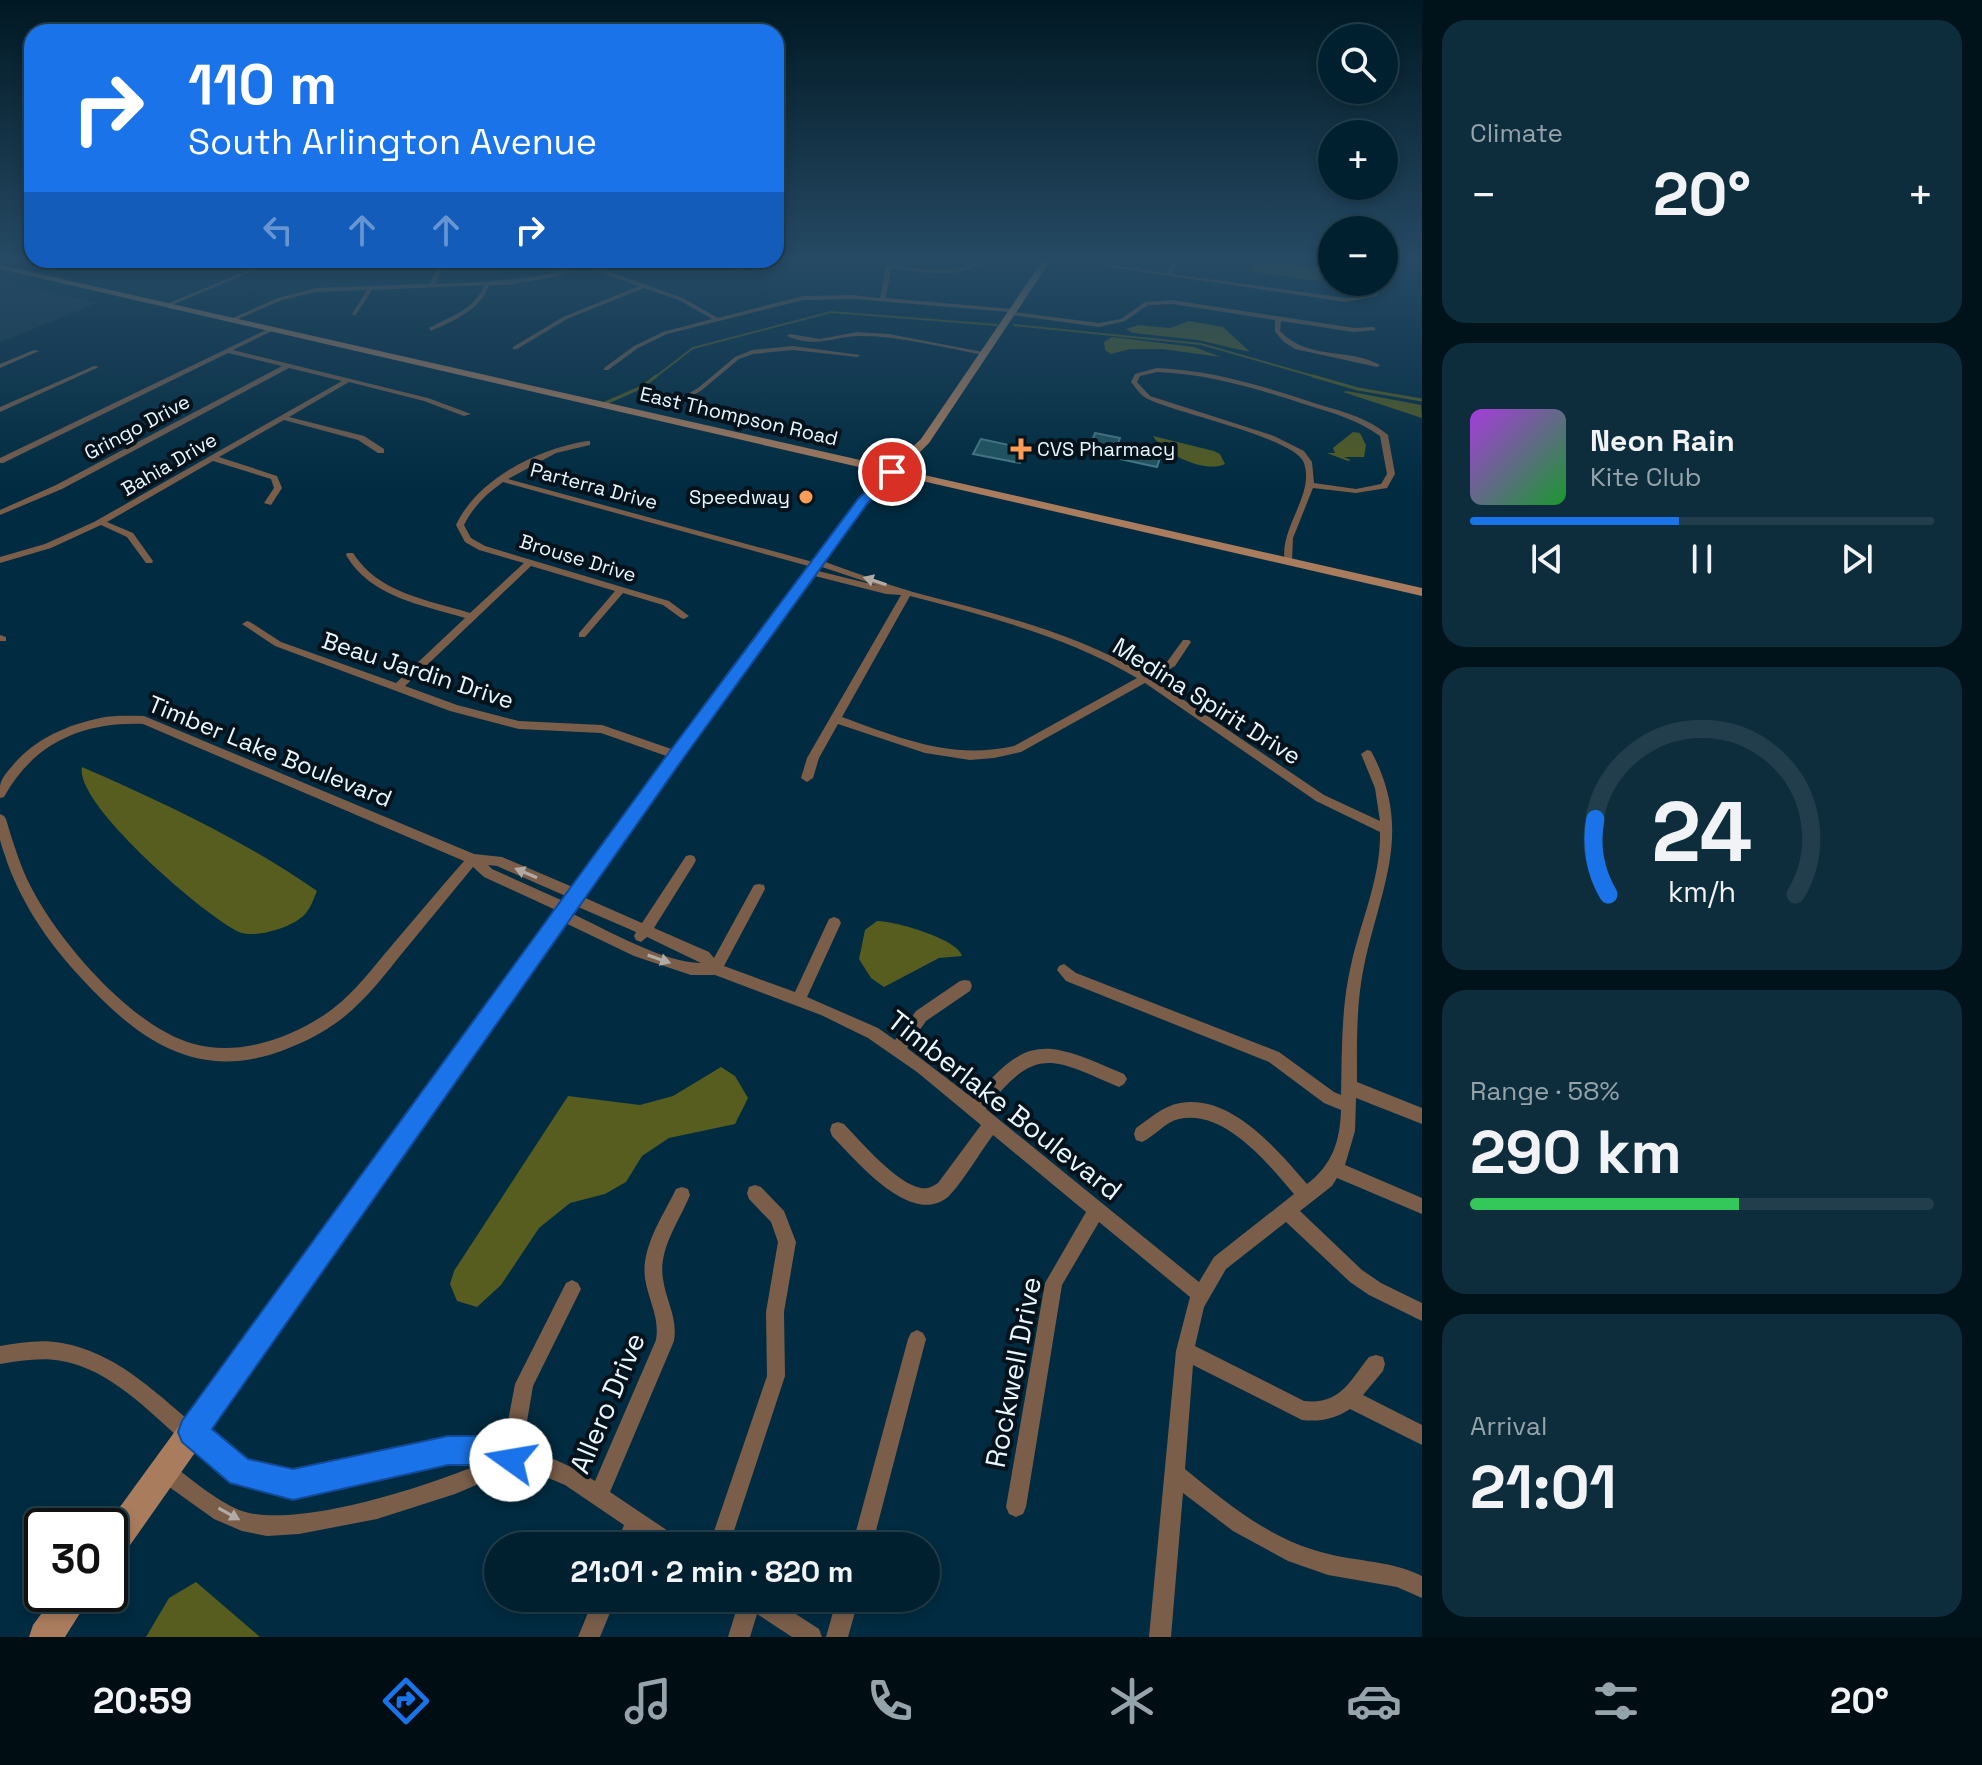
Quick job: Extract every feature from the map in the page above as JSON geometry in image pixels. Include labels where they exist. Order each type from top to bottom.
[{"type":"main road","name":"East Thompson Road","points":[[298,336],[1422,592]]},
{"type":"main road","points":[[128,1522],[676,755],[862,501],[925,441],[996,336]]},
{"type":"main road","points":[[45,1637],[63,1612]]},
{"type":"street","points":[[0,461],[257,336]]},
{"type":"street","points":[[515,348],[534,336]]},
{"type":"street","points":[[606,369],[656,336]]},
{"type":"street","points":[[792,336],[813,340],[845,336]]},
{"type":"street","points":[[882,336],[985,353]]},
{"type":"street","points":[[1283,336],[1317,353],[1377,365]]},
{"type":"street","points":[[807,350],[813,340]]},
{"type":"street","points":[[666,409],[700,389],[732,361],[745,354],[778,348],[857,355]]},
{"type":"street","points":[[0,366],[36,351]]},
{"type":"street","points":[[227,351],[435,402],[467,414]]},
{"type":"street","name":"Gringo Drive","points":[[0,513],[49,492],[288,366]]},
{"type":"street","points":[[0,410],[96,367]]},
{"type":"street","points":[[1288,561],[1289,538],[1310,485],[1308,462],[1289,446],[1148,397],[1134,382],[1137,375],[1162,368],[1183,370],[1379,428],[1387,441],[1391,474],[1384,486],[1356,491],[1310,485]]},
{"type":"street","name":"Bahia Drive","points":[[0,560],[48,546],[101,522],[348,380]]},
{"type":"street","points":[[283,417],[361,438],[381,451]]},
{"type":"street","points":[[503,480],[550,451],[587,443]]},
{"type":"street","points":[[213,458],[274,478],[278,488],[268,503]]},
{"type":"street","name":"Brouse Drive","points":[[503,480],[466,511],[460,525],[463,534],[477,546],[666,603],[684,616]]},
{"type":"street","name":"Parterra Drive","points":[[503,480],[814,567]]},
{"type":"street","points":[[101,522],[134,538],[149,561]]},
{"type":"street","points":[[350,555],[360,572],[382,587],[472,617]]},
{"type":"street","points":[[397,688],[530,562]]},
{"type":"street","name":"Medina Spirit Drive","points":[[814,567],[886,591],[907,593],[987,613],[1085,648],[1144,679],[1322,799],[1386,829]]},
{"type":"street","points":[[582,635],[621,589]]},
{"type":"street","points":[[807,778],[813,758],[907,593]]},
{"type":"street","name":"Beau Jardin Drive","points":[[247,624],[278,644],[454,708],[515,724],[610,731],[676,755]]},
{"type":"street","points":[[835,719],[939,754],[969,758],[996,756],[1017,749],[1171,664],[1186,642]]},
{"type":"street","name":"Timber Lake Boulevard","points":[[0,794],[16,768],[49,742],[103,720],[144,720],[473,859],[488,873],[704,956],[715,969]]},
{"type":"street","points":[[1160,1637],[1185,1351],[1200,1294],[1220,1263],[1307,1196],[1335,1169],[1347,1139],[1357,966],[1384,871],[1386,829],[1379,778],[1367,754]]},
{"type":"street","points":[[0,819],[25,890],[73,960],[101,990],[145,1026],[175,1045],[212,1055],[240,1055],[278,1046],[335,1016],[363,991],[473,859]]},
{"type":"street","points":[[633,949],[690,860]]},
{"type":"street","points":[[715,969],[759,889]]},
{"type":"street","name":"Timber Lake Boulevard","points":[[570,905],[633,949],[691,969],[715,969]]},
{"type":"street","points":[[799,999],[834,923]]},
{"type":"street","name":"Timberlake Boulevard","points":[[715,969],[799,999],[861,1026],[897,1049],[1200,1294]]},
{"type":"street","points":[[1064,970],[1071,977],[1274,1057],[1329,1098],[1349,1106]]},
{"type":"street","points":[[897,1049],[921,1016],[965,986]]},
{"type":"street","points":[[975,1110],[1003,1076],[1024,1059],[1039,1053],[1065,1056],[1119,1079]]},
{"type":"street","points":[[1349,1087],[1422,1116]]},
{"type":"street","points":[[1142,1134],[1178,1111],[1192,1109],[1215,1115],[1246,1132],[1307,1196]]},
{"type":"street","points":[[838,1130],[901,1190],[927,1198],[938,1196],[991,1124]]},
{"type":"street","points":[[1335,1169],[1422,1206]]},
{"type":"street","points":[[724,1532],[776,1376],[775,1312],[787,1242],[778,1217],[755,1193]]},
{"type":"street","name":"Allero Drive","points":[[598,1497],[665,1341],[668,1321],[654,1280],[654,1262],[682,1195]]},
{"type":"street","name":"Rockwell Drive","points":[[1016,1507],[1054,1283],[1097,1210]]},
{"type":"street","points":[[1287,1211],[1367,1284],[1422,1312]]},
{"type":"street","points":[[164,1471],[213,1506],[243,1522],[280,1528],[319,1523],[442,1489],[487,1473],[509,1459],[524,1384],[572,1289]]},
{"type":"street","points":[[866,1532],[917,1339]]},
{"type":"street","points":[[0,1355],[48,1349],[88,1357],[116,1373],[241,1472],[293,1484],[448,1450],[482,1451],[554,1469],[651,1532]]},
{"type":"street","points":[[1185,1351],[1302,1410],[1320,1414],[1330,1411],[1347,1397],[1376,1364]]},
{"type":"street","points":[[1347,1397],[1422,1435]]},
{"type":"street","points":[[1174,1473],[1237,1522],[1274,1544],[1313,1560],[1388,1573],[1422,1587]]},
{"type":"street","points":[[631,1532],[635,1522]]},
{"type":"street","points":[[589,1637],[599,1612]]},
{"type":"street","points":[[739,1637],[747,1612]]},
{"type":"street","points":[[773,1612],[811,1637]]},
{"type":"street","points":[[837,1637],[844,1612]]},
{"type":"shaded area","points":[[1165,336],[1233,336],[1250,352],[1198,340]]},
{"type":"shaded area","points":[[1112,337],[1194,347],[1221,357],[1162,349],[1130,349],[1111,354],[1105,350],[1104,342]]},
{"type":"shaded area","points":[[1343,392],[1421,405],[1422,418]]},
{"type":"shaded area","points":[[1353,432],[1360,433],[1366,445],[1364,457],[1344,457],[1351,460],[1348,461],[1327,453],[1335,453],[1333,448]]},
{"type":"shaded area","points":[[1153,436],[1214,451],[1220,454],[1225,464],[1206,466],[1185,460],[1166,449]]},
{"type":"shaded area","points":[[82,767],[203,823],[261,855],[317,891],[308,911],[293,923],[264,933],[246,934],[222,922],[172,883],[119,831],[85,784]]},
{"type":"shaded area","points":[[877,921],[938,937],[950,943],[962,956],[939,958],[884,987],[871,978],[859,959],[865,930]]},
{"type":"shaded area","points":[[721,1067],[735,1076],[748,1098],[735,1124],[669,1138],[642,1156],[626,1182],[605,1194],[570,1203],[539,1228],[501,1285],[477,1307],[457,1301],[450,1284],[454,1271],[568,1096],[640,1105],[673,1096]]},
{"type":"shaded area","points":[[196,1582],[260,1637],[146,1637],[169,1598]]},
{"type":"building","points":[[1095,433],[1120,438],[1116,449],[1160,458],[1157,467],[1088,452]]},
{"type":"building","name":"CVS Pharmacy","points":[[981,439],[1027,449],[1020,463],[973,454]]},
{"type":"waterway","points":[[654,378],[693,348],[737,336]]},
{"type":"waterway","points":[[1126,336],[1201,344],[1313,376]]},
{"type":"waterway","points":[[603,404],[642,387],[656,376]]},
{"type":"waterway","points":[[1313,376],[1320,378]]},
{"type":"waterway","points":[[1313,376],[1358,389],[1422,400]]},
{"type":"place","name":"CVS Pharmacy","points":[[1021,449]]},
{"type":"place","name":"Speedway","points":[[806,497]]},
{"type":"route","points":[[511,1460],[482,1451],[448,1450],[319,1481],[293,1484],[273,1482],[241,1472],[193,1432],[676,755],[862,501],[892,472]]}]
